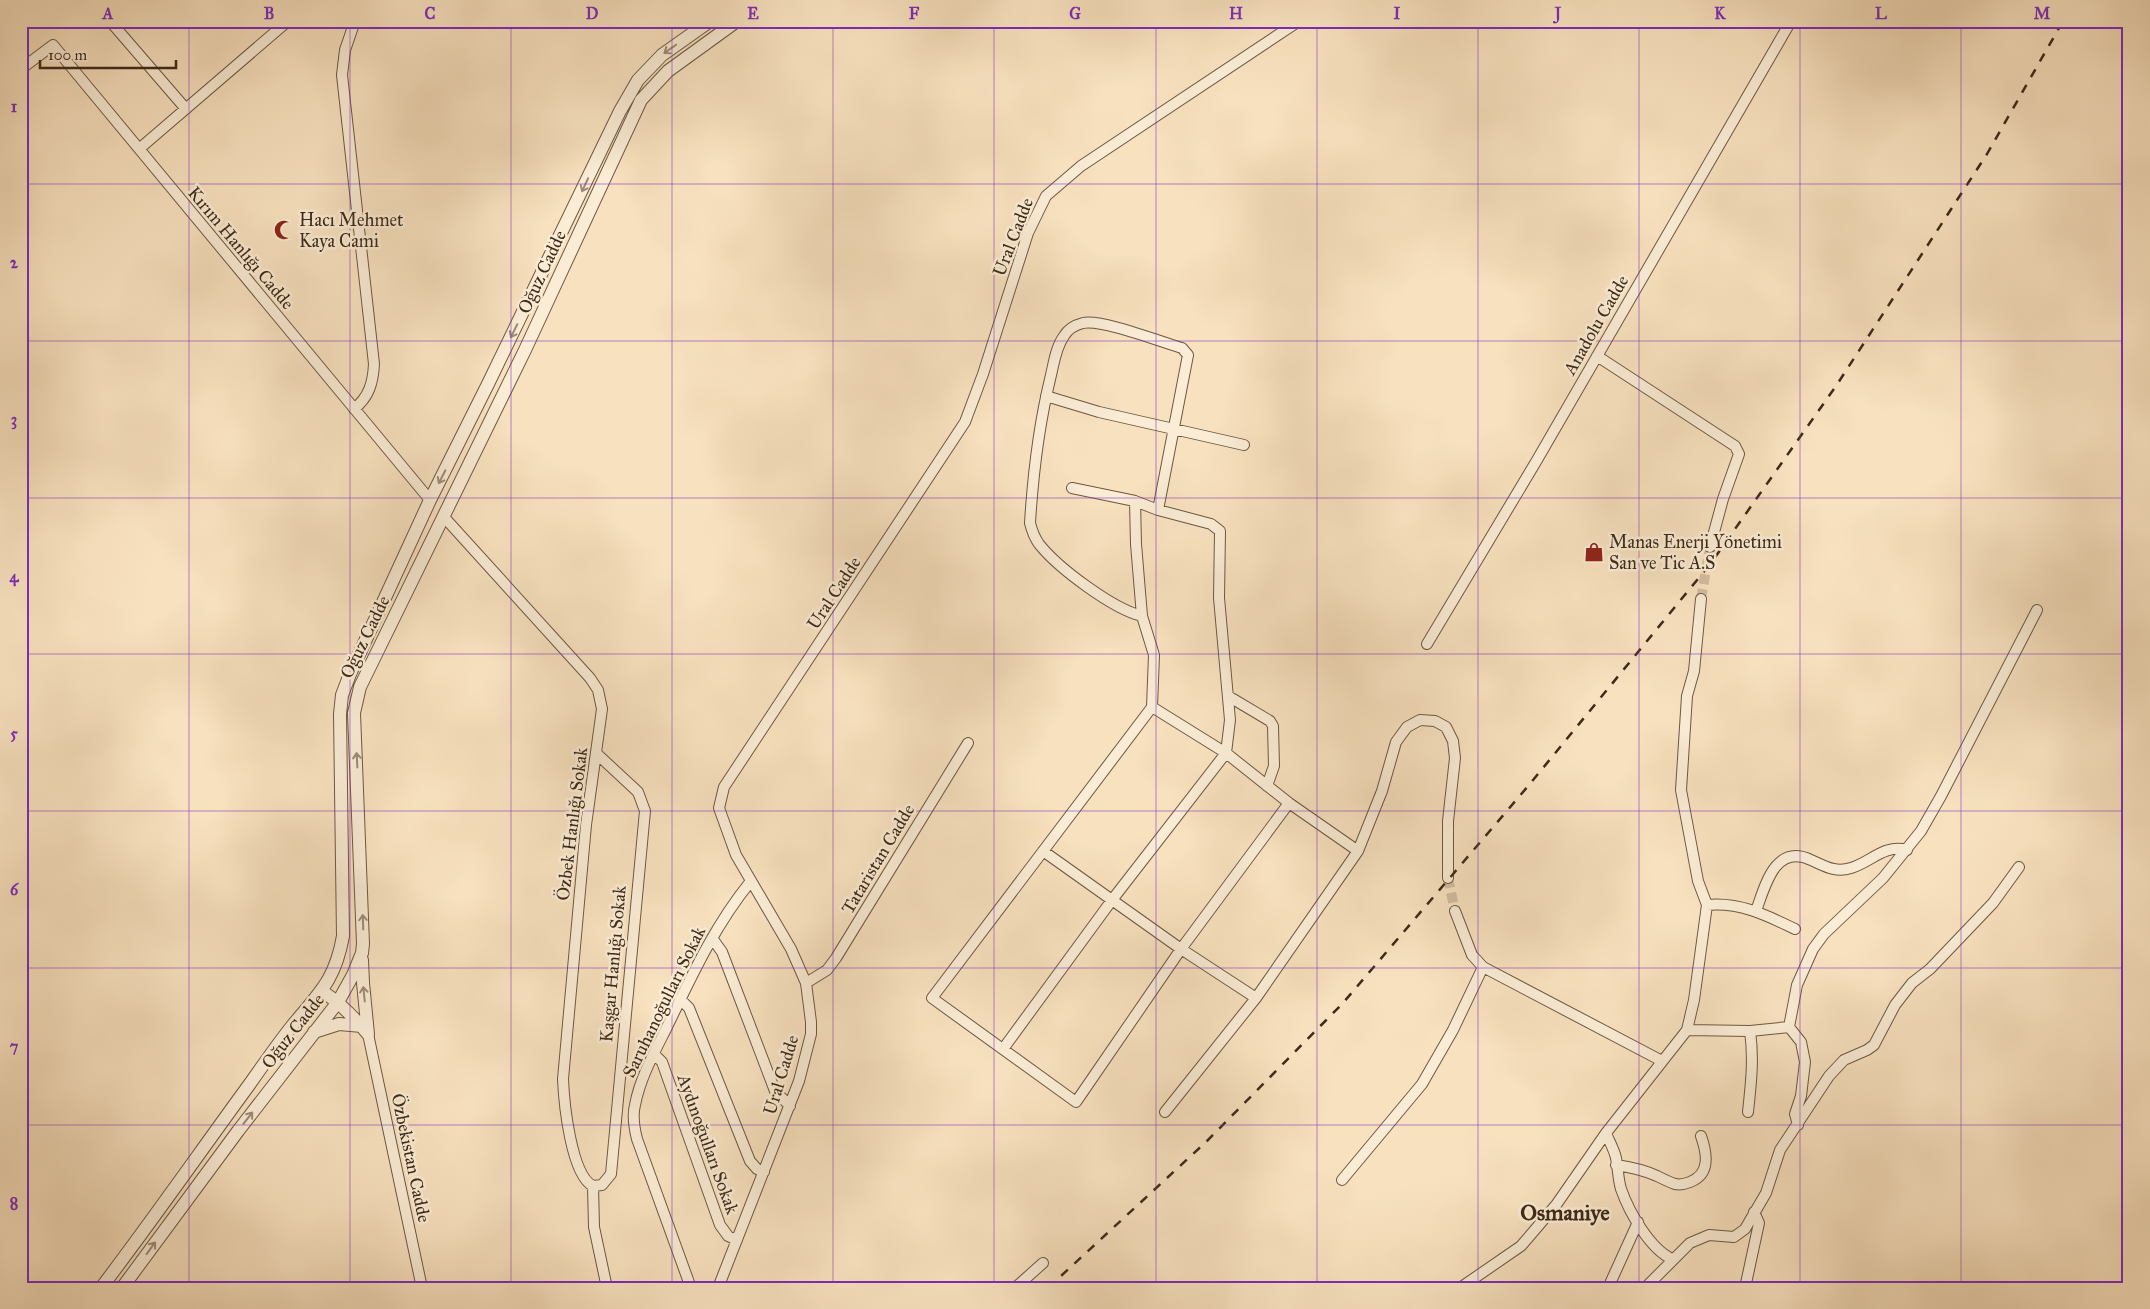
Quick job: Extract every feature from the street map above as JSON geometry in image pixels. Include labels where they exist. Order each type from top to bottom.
[{"type":"street","points":[[110,21],[186,109]]},
{"type":"street","points":[[139,150],[288,21]]},
{"type":"street","points":[[354,409],[370,390],[374,364],[342,75],[345,50],[355,21]]},
{"type":"street","name":"Oğuz Cadde","points":[[102,1288],[159,1212],[292,1026],[322,992],[339,958],[344,936],[340,714],[342,696],[430,500],[497,367],[620,111],[638,80],[662,55],[710,21]]},
{"type":"street","name":"Oğuz Cadde","points":[[122,1288],[238,1131],[338,1002],[353,975],[362,953],[354,706],[360,686],[525,350],[641,100],[668,71],[737,21]]},
{"type":"street","name":"Ural Cadde","points":[[718,1288],[790,1106],[799,1081],[811,1034],[806,983],[791,949],[736,855],[718,808],[724,787],[965,422],[983,374],[1028,233],[1046,196],[1081,166],[1299,21]]},
{"type":"street","name":"Anadolu Cadde","points":[[1427,644],[1597,356],[1790,21]]},
{"type":"street","name":"Kırım Hanlığı Cadde","points":[[21,69],[52,45],[430,500]]},
{"type":"street","points":[[1142,616],[1120,608],[1069,572],[1048,554],[1033,534],[1030,523],[1039,429],[1058,348],[1067,332],[1084,323],[1105,325],[1182,348],[1187,352],[1189,358],[1172,428],[1158,510]]},
{"type":"street","points":[[1597,356],[1735,446],[1739,454],[1723,499],[1710,547]]},
{"type":"street","points":[[1046,396],[1099,412],[1244,445]]},
{"type":"street","points":[[1003,1049],[1112,900],[1226,753],[1230,720],[1219,589],[1220,531],[1211,524],[1158,510],[1135,501],[1072,488]]},
{"type":"street","points":[[430,500],[444,517]]},
{"type":"street","points":[[1135,501],[1136,544],[1142,616],[1154,655],[1152,707],[932,998],[1076,1102],[1181,949],[1289,803]]},
{"type":"street","name":"Özbek Hanlığı Sokak","points":[[444,517],[595,684],[601,696],[602,710],[585,835],[563,1079],[565,1114],[573,1151],[585,1181],[593,1186]]},
{"type":"street","points":[[1460,1288],[1520,1246],[1556,1205],[1606,1133],[1688,1030],[1707,905],[1698,881],[1685,819],[1682,790],[1687,696],[1694,671],[1701,599]]},
{"type":"street","points":[[1798,1124],[1795,1114],[1801,1096],[1806,1062],[1801,1042],[1789,1027],[1797,985],[1813,949],[1824,934],[1883,878],[1907,850],[1941,796],[2037,610]]},
{"type":"street","points":[[1228,696],[1270,721],[1273,726],[1274,766],[1266,786]]},
{"type":"street","points":[[1152,707],[1226,753],[1266,786],[1358,851]]},
{"type":"street","points":[[1165,1112],[1256,998],[1358,851],[1382,791],[1396,742],[1407,727],[1420,720],[1435,720],[1446,727],[1453,741],[1455,758],[1448,822],[1448,878]]},
{"type":"street","name":"Tataristan Cadde","points":[[806,983],[827,970],[836,958],[968,743]]},
{"type":"street","name":"Kaşgar Hanlığı Sokak","points":[[593,1186],[602,1185],[611,1174],[645,811],[638,792],[596,752]]},
{"type":"street","points":[[1756,911],[1772,870],[1778,863],[1787,858],[1793,856],[1806,858],[1826,868],[1838,870],[1851,868],[1889,849],[1898,847],[1907,850]]},
{"type":"street","points":[[1044,851],[1181,949],[1256,998]]},
{"type":"street","points":[[1645,1288],[1690,1243],[1709,1235],[1734,1237],[1745,1229],[1766,1193],[1780,1150],[1837,1065],[1874,1045],[1895,1005],[1912,983],[1930,969],[1993,903],[2019,867]]},
{"type":"street","name":"Saruhanoğulları Sokak","points":[[691,1288],[637,1138],[634,1110],[637,1096],[654,1054],[680,998],[729,908],[751,881]]},
{"type":"street","points":[[1707,905],[1738,906],[1756,911],[1795,928]]},
{"type":"street","points":[[1455,912],[1472,955],[1483,967],[1662,1061]]},
{"type":"street","points":[[712,938],[722,952],[775,1091],[790,1106]]},
{"type":"street","points":[[362,953],[365,1030]]},
{"type":"street","points":[[1342,1180],[1422,1084],[1453,1030],[1483,967]]},
{"type":"street","points":[[322,992],[338,1002],[365,1030]]},
{"type":"street","points":[[680,998],[689,1008],[750,1161],[757,1169],[764,1172]]},
{"type":"street","points":[[314,1032],[339,1024],[365,1030]]},
{"type":"street","points":[[1688,1030],[1750,1031],[1789,1027]]},
{"type":"street","name":"Özbekistan Cadde","points":[[365,1030],[422,1288]]},
{"type":"street","points":[[1748,1112],[1753,1060],[1750,1031]]},
{"type":"street","name":"Aydınoğulları Sokak","points":[[654,1054],[662,1062],[717,1220],[725,1233],[736,1240]]},
{"type":"street","points":[[1606,1133],[1614,1152],[1621,1190],[1654,1247],[1672,1260]]},
{"type":"street","points":[[1616,1165],[1642,1170],[1676,1184],[1691,1181],[1698,1178],[1703,1172],[1707,1160],[1706,1149],[1701,1136]]},
{"type":"street","points":[[593,1186],[594,1227],[607,1288]]},
{"type":"street","points":[[1745,1288],[1759,1223],[1754,1212]]},
{"type":"street","points":[[1608,1288],[1638,1222]]},
{"type":"street","points":[[1015,1288],[1043,1263]]},
{"type":"tunnel","points":[[1701,599],[1710,547]]},
{"type":"tunnel","points":[[1448,878],[1455,911]]},
{"type":"railway","points":[[1048,1288],[1207,1141],[1343,1003],[1529,785],[1711,563],[1836,386],[1987,154],[2063,21]]},
{"type":"place","name":"Hacı Mehmet Kaya Cami","points":[[284,230]]},
{"type":"place","name":"Manas Enerji Yönetimi San ve Tic A.S","points":[[1594,552]]},
{"type":"district","name":"Osmaniye","points":[[1565,1212]]}]
